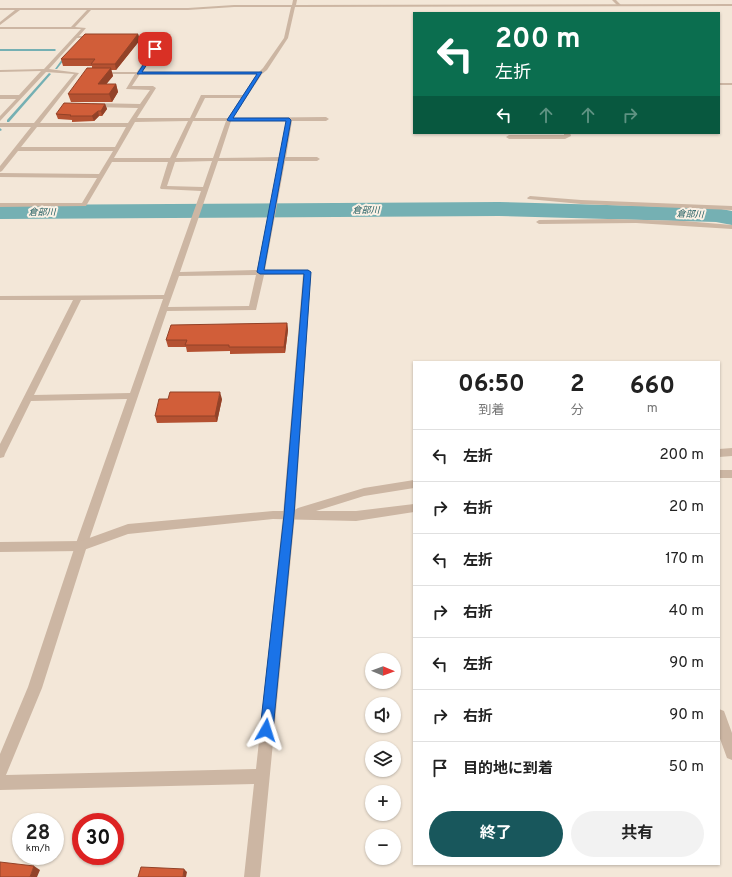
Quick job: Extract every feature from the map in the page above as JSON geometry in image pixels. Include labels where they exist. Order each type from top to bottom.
[{"type":"street","points":[[0,772],[35,688],[81,546],[164,309],[214,159],[229,120],[260,73],[265,69],[286,38],[296,0]]},
{"type":"street","points":[[444,0],[445,6]]},
{"type":"street","points":[[614,0],[618,5]]},
{"type":"street","points":[[72,28],[97,4]]},
{"type":"street","points":[[141,9],[145,4]]},
{"type":"street","points":[[25,9],[30,5]]},
{"type":"street","points":[[65,9],[70,5]]},
{"type":"street","points":[[0,9],[141,9],[294,6],[732,5]]},
{"type":"street","points":[[0,24],[19,9]]},
{"type":"street","points":[[0,28],[84,28],[43,70],[0,119]]},
{"type":"street","points":[[0,206],[84,205],[102,176],[131,122],[153,88],[128,88],[164,36],[119,37]]},
{"type":"street","points":[[75,37],[104,37]]},
{"type":"street","points":[[0,71],[43,70],[85,73]]},
{"type":"street","points":[[0,170],[77,73]]},
{"type":"street","points":[[92,73],[260,73]]},
{"type":"street","points":[[720,84],[732,84]]},
{"type":"street","points":[[204,189],[163,188],[172,160],[203,96],[244,97]]},
{"type":"street","points":[[0,97],[20,97]]},
{"type":"street","points":[[53,105],[60,105]]},
{"type":"street","points":[[90,106],[141,106]]},
{"type":"street","points":[[0,125],[192,120],[326,119]]},
{"type":"street","points":[[164,309],[253,308],[273,210],[289,120]]},
{"type":"street","points":[[509,137],[565,137],[568,136],[567,134]]},
{"type":"street","points":[[17,149],[117,149]]},
{"type":"street","points":[[111,160],[317,159]]},
{"type":"street","points":[[0,175],[102,176]]},
{"type":"street","points":[[530,198],[582,202],[732,208]]},
{"type":"street","points":[[539,222],[602,221],[705,224],[732,227]]},
{"type":"street","points":[[175,274],[308,272],[289,515],[252,877]]},
{"type":"street","points":[[0,298],[168,296]]},
{"type":"street","points":[[0,454],[78,297]]},
{"type":"street","points":[[28,398],[133,396]]},
{"type":"street","points":[[720,453],[732,452]]},
{"type":"street","points":[[720,474],[732,474]]},
{"type":"street","points":[[289,515],[364,492],[413,484]]},
{"type":"street","points":[[0,547],[81,546],[128,529],[273,515],[356,516],[413,508]]},
{"type":"street","points":[[720,719],[732,754]]},
{"type":"street","points":[[0,783],[262,776]]},
{"type":"building","points":[[85,34],[138,34],[115,64],[91,64],[95,59],[61,59]]},
{"type":"building","points":[[87,68],[111,68],[98,84],[116,84],[109,94],[68,94]]},
{"type":"building","points":[[64,103],[105,104],[101,111],[98,111],[92,116],[70,116],[71,115],[56,114]]},
{"type":"building","points":[[287,323],[284,347],[185,345],[187,340],[166,340],[171,325]]},
{"type":"building","points":[[170,392],[220,392],[215,416],[155,416],[159,399],[168,399]]},
{"type":"building","points":[[0,862],[12,863],[12,865],[34,866],[30,877],[0,877]]},
{"type":"building","points":[[141,867],[184,869],[183,877],[138,877]]},
{"type":"waterway","points":[[0,50],[55,50]]},
{"type":"waterway","points":[[56,68],[66,56]]},
{"type":"waterway","points":[[8,121],[50,74]]},
{"type":"waterway","name":"倉部川","points":[[0,212],[499,209],[716,215],[732,218]]},
{"type":"route","points":[[155,49],[139,73],[260,73],[229,120],[289,120],[273,213],[260,272],[308,272],[289,515],[266,730]]}]
